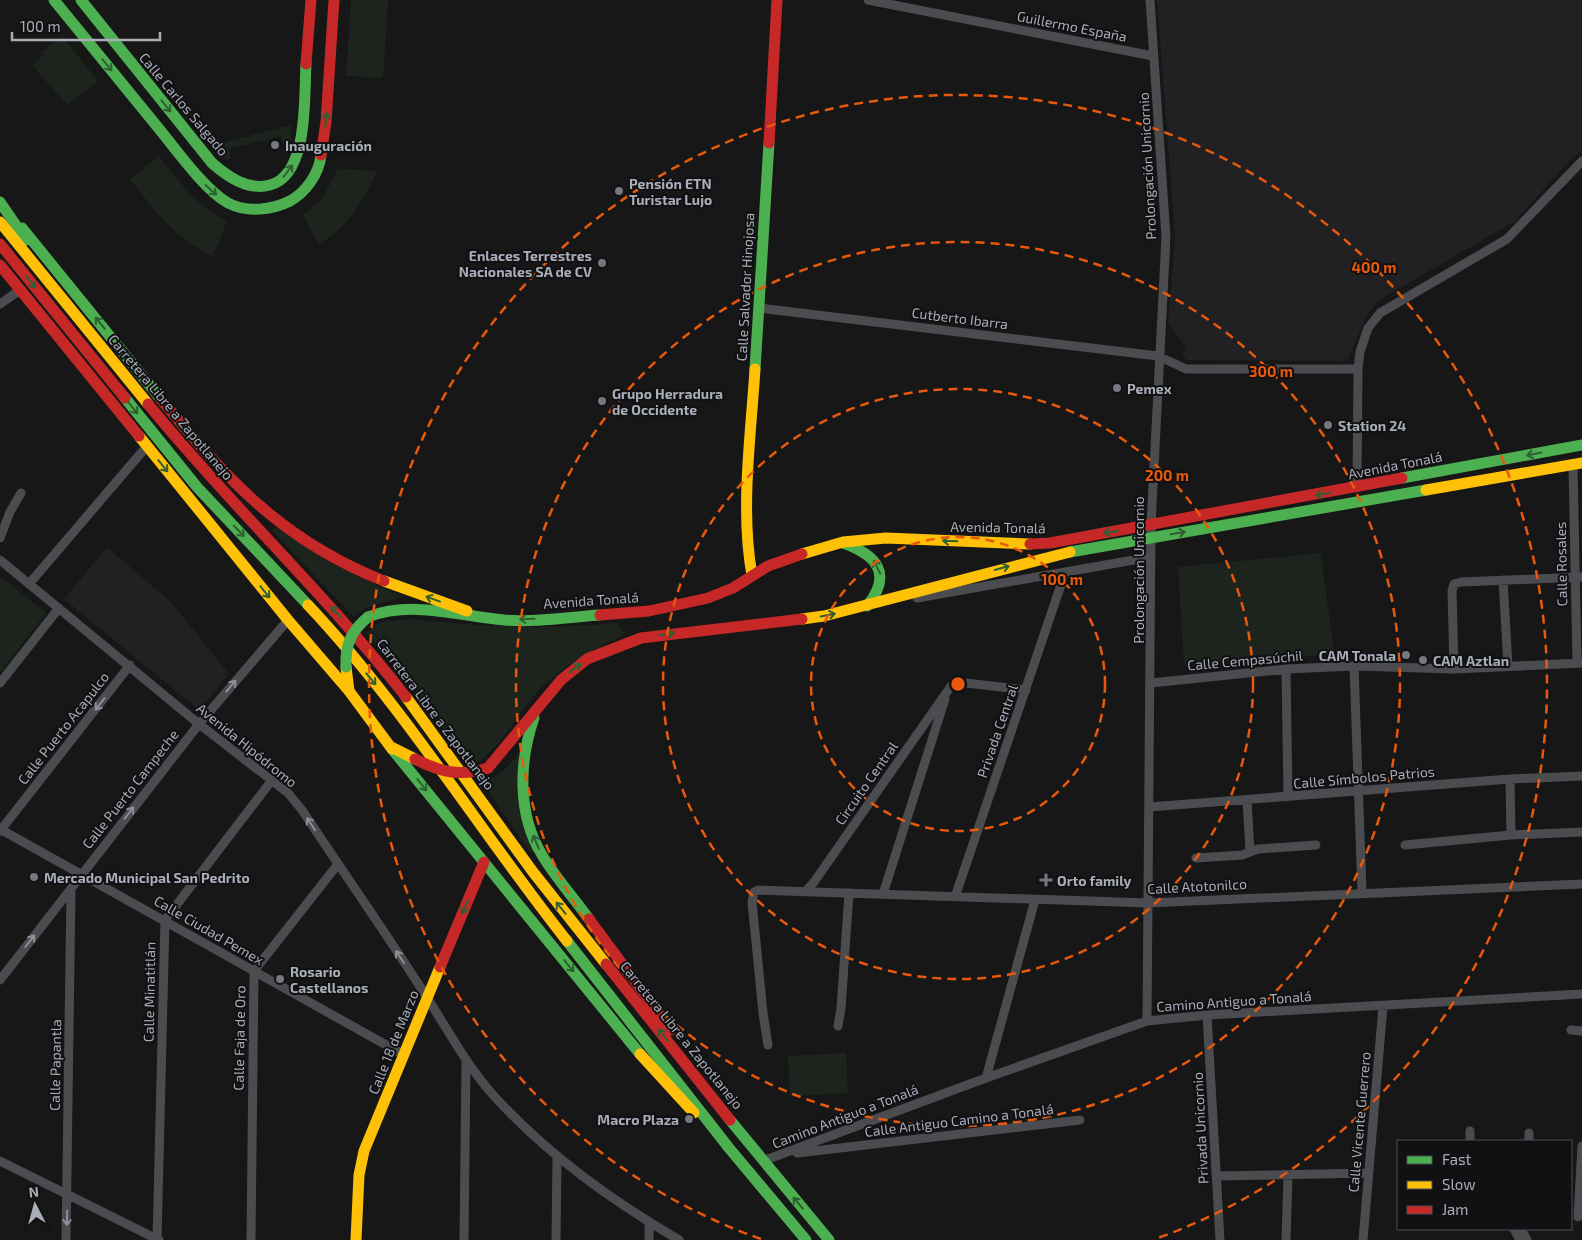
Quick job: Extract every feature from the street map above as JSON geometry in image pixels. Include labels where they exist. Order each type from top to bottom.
[{"type":"main road","points":[[54,0],[197,176],[228,203],[258,210],[278,207],[297,197],[311,182],[318,168],[326,122],[334,0]]},
{"type":"main road","name":"Calle Carlos Salgado","points":[[80,0],[212,163],[234,181],[254,187],[269,185],[282,179],[292,167],[298,152],[311,0]]},
{"type":"main road","name":"Calle Salvador Hinojosa","points":[[752,576],[748,554],[748,493],[776,0]]},
{"type":"main road","points":[[0,202],[78,318]]},
{"type":"main road","name":"Carretera Libre a Zapotlanejo","points":[[0,202],[199,445],[249,498],[294,534],[374,577],[480,615]]},
{"type":"main road","name":"Carretera Libre a Zapotlanejo","points":[[0,222],[227,497],[309,582],[376,658],[440,741],[532,872],[759,1157],[827,1237]]},
{"type":"main road","name":"Carretera Libre a Zapotlanejo","points":[[0,244],[197,487],[316,614],[401,714],[520,882],[729,1148],[806,1240]]},
{"type":"main road","name":"Carretera Libre a Zapotlanejo","points":[[0,265],[288,620],[349,691],[484,862],[657,1075],[729,1148]]},
{"type":"main road","name":"Avenida Tonalá","points":[[480,615],[505,620],[649,611],[708,598],[733,588],[788,558],[842,542],[886,538],[1032,544],[1357,488],[1582,445]]},
{"type":"main road","name":"Avenida Tonalá","points":[[392,747],[415,759],[452,774],[470,774],[488,768],[561,680],[587,659],[641,638],[824,616],[1056,554],[1578,464]]},
{"type":"main road","points":[[842,542],[858,547],[868,554],[880,569],[882,579],[880,590],[867,606]]},
{"type":"main road","points":[[349,691],[346,667],[348,639],[351,632],[368,617],[381,612],[403,609],[480,615]]},
{"type":"main road","points":[[541,703],[527,742],[523,766],[522,793],[528,824],[541,854],[744,1126],[759,1157]]},
{"type":"main road","name":"Calle 18 de Marzo","points":[[356,1240],[361,1162],[427,997],[484,862]]},
{"type":"street","name":"Guillermo España","points":[[868,0],[1154,56]]},
{"type":"street","name":"Prolongación Unicornio","points":[[1147,1021],[1151,525],[1158,356],[1166,237],[1150,0]]},
{"type":"street","points":[[1357,488],[1358,369],[1360,352],[1368,328],[1380,313],[1507,239],[1580,162]]},
{"type":"street","points":[[0,304],[20,290]]},
{"type":"street","name":"Cutberto Ibarra","points":[[759,308],[1158,356],[1186,369],[1358,369]]},
{"type":"street","points":[[29,584],[147,446]]},
{"type":"street","name":"Calle Rosales","points":[[1578,464],[1580,663]]},
{"type":"street","points":[[0,538],[10,512],[21,493]]},
{"type":"street","points":[[882,602],[917,598],[1151,557]]},
{"type":"street","name":"Avenida Hipódromo","points":[[0,560],[199,724],[288,794],[302,810],[427,997],[466,1060],[495,1096],[558,1158],[600,1190],[679,1240]]},
{"type":"street","name":"Privada Central","points":[[955,897],[1065,573]]},
{"type":"street","points":[[1454,669],[1452,591],[1454,584],[1461,582],[1579,577]]},
{"type":"street","points":[[1503,580],[1508,666]]},
{"type":"street","points":[[0,683],[59,608]]},
{"type":"street","name":"Calle Puerto Campeche","points":[[0,980],[199,724],[288,620]]},
{"type":"street","name":"Calle Cempasúchil","points":[[1151,683],[1286,669],[1354,666],[1454,669],[1580,663]]},
{"type":"street","name":"Calle Puerto Acapulco","points":[[0,830],[130,666]]},
{"type":"street","points":[[1354,666],[1362,892]]},
{"type":"street","points":[[1286,669],[1288,797]]},
{"type":"street","points":[[883,894],[948,689],[961,683],[1026,690]]},
{"type":"street","name":"Circuito Central","points":[[805,892],[814,882],[948,689]]},
{"type":"street","name":"Calle Símbolos Patrios","points":[[1149,807],[1510,779],[1582,776]]},
{"type":"street","points":[[1510,779],[1511,835]]},
{"type":"street","points":[[165,920],[272,780]]},
{"type":"street","points":[[1247,800],[1250,852]]},
{"type":"street","name":"Calle Ciudad Pemex","points":[[0,830],[165,920],[404,1056]]},
{"type":"street","points":[[1405,845],[1511,835],[1582,832]]},
{"type":"street","points":[[1196,858],[1242,855],[1258,849],[1316,845]]},
{"type":"street","name":"Calle Faja de Oro","points":[[251,1240],[254,971],[338,864]]},
{"type":"street","name":"Calle Atotonilco","points":[[768,1045],[752,902],[754,892],[764,890],[1148,903],[1362,892],[1582,884]]},
{"type":"street","name":"Calle Papantla","points":[[66,1240],[71,890]]},
{"type":"street","points":[[838,1026],[842,1008],[849,893]]},
{"type":"street","points":[[986,1078],[1035,900]]},
{"type":"street","name":"Calle Minatitlán","points":[[158,1240],[165,920]]},
{"type":"street","name":"Camino Antiguo a Tonalá","points":[[759,1157],[782,1154],[986,1078],[1147,1021],[1207,1015],[1582,994]]},
{"type":"street","name":"Calle Vicente Guerrero","points":[[1363,1240],[1367,1173],[1383,1006]]},
{"type":"street","name":"Privada Unicornio","points":[[1207,1015],[1220,1240]]},
{"type":"street","points":[[1571,1030],[1582,1031]]},
{"type":"street","points":[[464,1240],[466,1060]]},
{"type":"street","name":"Calle Antiguo Camino a Tonalá","points":[[782,1154],[1080,1120]]},
{"type":"street","points":[[1470,1131],[1470,1140]]},
{"type":"street","points":[[1577,1218],[1582,1146]]},
{"type":"street","points":[[556,1240],[558,1158]]},
{"type":"street","points":[[0,1162],[158,1240]]},
{"type":"street","points":[[1217,1176],[1367,1173]]},
{"type":"street","points":[[1286,1240],[1288,1175]]},
{"type":"street","points":[[649,1222],[649,1240]]},
{"type":"street","points":[[827,1237],[836,1240]]},
{"type":"shaded area","points":[[351,0],[388,0],[383,78],[346,76]]},
{"type":"shaded area","points":[[1157,0],[1582,0],[1582,151],[1574,156],[1514,222],[1379,300],[1367,315],[1347,361],[1187,360],[1182,355],[1186,347],[1168,324],[1175,235]]},
{"type":"shaded area","points":[[62,36],[98,81],[67,105],[32,65],[44,55],[42,52]]},
{"type":"shaded area","points":[[291,125],[291,142],[283,144],[281,136],[229,149],[231,158],[226,160],[214,145]]},
{"type":"shaded area","points":[[159,156],[181,184],[198,201],[227,221],[213,256],[188,242],[177,233],[157,213],[130,179]]},
{"type":"shaded area","points":[[338,169],[377,171],[354,212],[338,230],[319,245],[303,215],[322,199]]},
{"type":"shaded area","points":[[276,527],[331,563],[403,597],[366,608],[354,617],[272,531]]},
{"type":"shaded area","points":[[107,547],[172,603],[229,674],[199,710],[64,599]]},
{"type":"shaded area","points":[[1321,553],[1334,654],[1184,665],[1178,567]]},
{"type":"shaded area","points":[[0,576],[46,613],[0,673]]},
{"type":"shaded area","points":[[413,619],[515,627],[617,623],[625,634],[594,650],[555,675],[536,693],[493,749],[472,766],[366,632],[384,621]]},
{"type":"shaded area","points":[[518,753],[534,851],[531,853],[482,783],[503,771]]},
{"type":"shaded area","points":[[846,1053],[848,1093],[790,1096],[788,1056]]},
{"type":"traffic: fast","points":[[54,0],[192,170],[210,189],[228,203],[243,208],[259,209],[275,207],[290,201],[311,182],[318,169],[321,155]]},
{"type":"traffic: fast","points":[[81,0],[212,163],[232,178],[246,184],[254,186],[270,185],[283,178],[292,166],[302,133],[306,64]]},
{"type":"traffic: fast","points":[[755,369],[769,143]]},
{"type":"traffic: fast","points":[[0,202],[26,240]]},
{"type":"traffic: fast","points":[[22,228],[160,398]]},
{"type":"traffic: fast","points":[[125,398],[197,487],[308,605]]},
{"type":"traffic: fast","points":[[1402,478],[1582,445]]},
{"type":"traffic: fast","points":[[1070,552],[1426,490]]},
{"type":"traffic: fast","points":[[843,543],[865,553],[878,567],[880,575],[879,584],[875,595],[867,606]]},
{"type":"traffic: fast","points":[[368,617],[384,612],[418,609],[515,621],[600,615]]},
{"type":"traffic: fast","points":[[346,667],[350,639],[357,628],[368,617]]},
{"type":"traffic: fast","points":[[534,718],[525,752],[523,769],[523,787],[528,822],[534,839],[547,863],[589,919]]},
{"type":"traffic: fast","points":[[392,749],[640,1054]]},
{"type":"traffic: fast","points":[[567,941],[729,1148],[806,1240]]},
{"type":"traffic: fast","points":[[730,1120],[829,1240]]},
{"type":"traffic: slow","points":[[0,222],[148,404]]},
{"type":"traffic: slow","points":[[752,575],[747,525],[747,498],[755,369]]},
{"type":"traffic: slow","points":[[139,436],[288,620],[349,691],[392,749]]},
{"type":"traffic: slow","points":[[1426,490],[1582,463]]},
{"type":"traffic: slow","points":[[802,554],[843,542],[886,538],[1030,544]]},
{"type":"traffic: slow","points":[[802,619],[824,616],[1070,552]]},
{"type":"traffic: slow","points":[[384,581],[467,611]]},
{"type":"traffic: slow","points":[[308,605],[377,685],[567,941]]},
{"type":"traffic: slow","points":[[346,667],[349,691]]},
{"type":"traffic: slow","points":[[406,697],[533,872],[606,964]]},
{"type":"traffic: slow","points":[[391,747],[415,759]]},
{"type":"traffic: slow","points":[[356,1240],[359,1175],[364,1151],[440,967]]},
{"type":"traffic: slow","points":[[640,1054],[694,1113]]},
{"type":"traffic: jam","points":[[306,64],[311,0]]},
{"type":"traffic: jam","points":[[321,155],[326,122],[334,0]]},
{"type":"traffic: jam","points":[[769,143],[777,0]]},
{"type":"traffic: jam","points":[[0,244],[125,398]]},
{"type":"traffic: jam","points":[[0,265],[139,436]]},
{"type":"traffic: jam","points":[[160,398],[209,456],[259,505],[286,527],[316,547],[348,565],[384,581]]},
{"type":"traffic: jam","points":[[148,404],[212,478],[343,622],[406,697]]},
{"type":"traffic: jam","points":[[1030,544],[1050,543],[1402,478]]},
{"type":"traffic: jam","points":[[600,615],[649,611],[708,598],[733,588],[768,566],[802,554]]},
{"type":"traffic: jam","points":[[488,768],[561,680],[587,659],[641,638],[802,619]]},
{"type":"traffic: jam","points":[[415,759],[451,772],[460,773],[488,768]]},
{"type":"traffic: jam","points":[[440,967],[484,862]]},
{"type":"traffic: jam","points":[[589,919],[671,1030]]},
{"type":"traffic: jam","points":[[606,964],[730,1120]]},
{"type":"place","name":"Inauguración","points":[[275,145]]},
{"type":"place","name":"Pensión ETN Turistar Lujo","points":[[619,191]]},
{"type":"place","name":"Enlaces Terrestres Nacionales SA de CV","points":[[602,263]]},
{"type":"place","name":"Pemex","points":[[1117,388]]},
{"type":"place","name":"Grupo Herradura de Occidente","points":[[602,401]]},
{"type":"place","name":"Station 24","points":[[1328,425]]},
{"type":"place","name":"CAM Tonala","points":[[1406,655]]},
{"type":"place","name":"CAM Aztlan","points":[[1423,660]]},
{"type":"place","name":"Mercado Municipal San Pedrito","points":[[34,877]]},
{"type":"place","name":"Orto family","points":[[1046,880]]},
{"type":"place","name":"Rosario Castellanos","points":[[280,979]]},
{"type":"place","name":"Macro Plaza","points":[[689,1119]]}]
